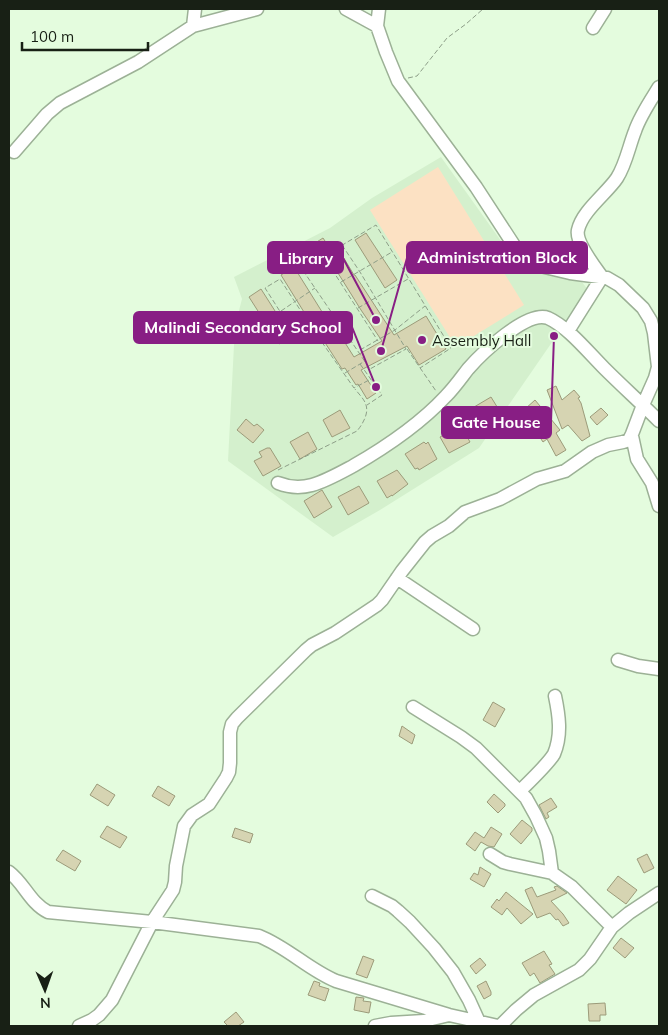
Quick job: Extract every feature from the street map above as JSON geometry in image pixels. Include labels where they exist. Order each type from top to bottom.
[{"type":"street","points":[[193,26],[195,9]]},
{"type":"street","points":[[14,152],[47,114],[60,103],[138,62],[193,26],[258,9]]},
{"type":"street","points":[[346,9],[377,26]]},
{"type":"street","points":[[78,1026],[92,1020],[112,1000],[152,922],[173,890],[184,826],[192,815],[208,804],[223,784],[229,772],[230,732],[232,724],[237,718],[312,645],[335,633],[377,605],[425,542],[449,526],[465,512],[495,501],[537,479],[565,471],[592,452],[626,441],[632,436],[659,367],[651,321],[643,308],[620,286],[602,277],[570,273],[532,264],[516,249],[476,187],[398,81],[377,26],[379,9]]},
{"type":"street","points":[[593,28],[605,9]]},
{"type":"street","points":[[602,277],[580,241],[578,230],[590,209],[616,178],[635,128],[659,87]]},
{"type":"street","points":[[568,331],[602,277]]},
{"type":"street","points":[[278,477],[286,486],[310,486],[340,473],[384,447],[410,428],[447,396],[482,354],[520,324],[532,318],[547,318],[568,331],[659,421]]},
{"type":"street","points":[[632,436],[637,459],[652,483],[659,506]]},
{"type":"street","points":[[397,578],[473,629]]},
{"type":"street","points":[[618,660],[638,666],[659,669]]},
{"type":"street","points":[[520,792],[553,754],[559,733],[555,696]]},
{"type":"street","points":[[413,707],[468,742],[526,798],[546,838],[552,873]]},
{"type":"street","points":[[490,854],[503,862],[552,873],[572,887],[612,927]]},
{"type":"street","points":[[9,872],[35,903],[48,912],[152,922],[260,936],[270,940],[322,975],[449,1015],[499,1026],[534,995],[579,970],[596,952],[612,927],[629,913],[659,894]]},
{"type":"street","points":[[372,896],[398,911],[434,948],[453,972],[479,1022]]},
{"type":"street","points":[[375,1026],[449,1015]]},
{"type":"path","points":[[398,81],[417,76],[448,38],[483,9]]},
{"type":"path","points":[[406,348],[370,369],[302,269],[376,225],[451,348],[420,368]]},
{"type":"path","points":[[342,245],[406,348],[442,400]]},
{"type":"path","points":[[340,282],[360,272],[392,251]]},
{"type":"path","points":[[324,256],[378,341]]},
{"type":"path","points":[[278,477],[357,431],[366,416],[366,405],[344,374],[312,328],[294,302],[280,278],[265,288],[297,338],[312,328],[333,314]]},
{"type":"path","points":[[357,309],[409,279]]},
{"type":"path","points":[[280,312],[315,288]]},
{"type":"path","points":[[358,351],[395,330],[425,306]]},
{"type":"path","points":[[344,374],[365,361]]},
{"type":"path","points":[[360,364],[382,395],[366,405]]},
{"type":"path","points":[[354,388],[371,379]]},
{"type":"shaded area","points":[[441,157],[519,266],[582,282],[588,290],[479,448],[333,537],[228,461],[235,326],[242,299],[234,277],[330,228],[372,198]]},
{"type":"shaded area","points":[[438,167],[524,305],[456,347],[370,210]]},
{"type":"building","points":[[366,233],[397,280],[385,288],[355,240]]},
{"type":"building","points":[[323,238],[329,247],[306,262],[299,251]]},
{"type":"building","points":[[339,250],[394,335],[426,316],[446,349],[419,365],[407,346],[361,370],[376,393],[367,399],[345,368],[342,369],[281,275],[294,267],[334,331],[337,330],[354,357],[382,341],[328,257]]},
{"type":"building","points":[[261,289],[291,336],[279,344],[249,297]]},
{"type":"building","points":[[556,386],[562,400],[574,390],[580,397],[578,398],[590,436],[582,441],[568,425],[562,429],[547,390]]},
{"type":"building","points":[[491,397],[499,410],[477,423],[469,410]]},
{"type":"building","points":[[535,400],[560,430],[556,433],[566,450],[556,456],[547,439],[543,442],[537,433],[542,430],[525,409]]},
{"type":"building","points":[[601,408],[608,415],[597,425],[590,417]]},
{"type":"building","points":[[340,410],[350,428],[332,437],[323,420]]},
{"type":"building","points":[[246,419],[254,426],[257,424],[264,430],[253,443],[237,430]]},
{"type":"building","points":[[461,426],[470,442],[449,453],[440,437]]},
{"type":"building","points":[[308,432],[317,449],[300,459],[290,442]]},
{"type":"building","points":[[424,442],[426,444],[428,442],[437,459],[419,470],[418,468],[415,469],[405,454]]},
{"type":"building","points":[[270,448],[281,466],[263,476],[254,461],[262,457],[259,452]]},
{"type":"building","points":[[397,470],[408,484],[387,498],[377,481]]},
{"type":"building","points":[[359,486],[369,503],[348,515],[338,497]]},
{"type":"building","points":[[322,490],[332,507],[314,518],[304,501]]},
{"type":"building","points":[[493,702],[505,709],[495,727],[483,720]]},
{"type":"building","points":[[402,726],[415,735],[412,744],[399,736]]},
{"type":"building","points":[[97,784],[115,795],[108,806],[90,795]]},
{"type":"building","points":[[158,786],[175,796],[169,806],[152,796]]},
{"type":"building","points":[[494,794],[505,804],[498,813],[487,802]]},
{"type":"building","points":[[551,798],[557,807],[547,813],[549,817],[546,819],[539,805]]},
{"type":"building","points":[[522,820],[532,828],[532,831],[521,844],[510,834]]},
{"type":"building","points":[[107,826],[127,837],[120,848],[100,837]]},
{"type":"building","points":[[491,827],[502,834],[494,847],[481,842],[475,851],[466,844],[475,832],[484,838]]},
{"type":"building","points":[[235,828],[253,834],[250,843],[232,837]]},
{"type":"building","points":[[63,850],[81,861],[75,871],[56,860]]},
{"type":"building","points":[[647,854],[654,868],[644,873],[637,859]]},
{"type":"building","points":[[480,867],[491,874],[484,887],[470,879],[474,873],[478,875]]},
{"type":"building","points":[[618,876],[637,890],[626,904],[607,890]]},
{"type":"building","points":[[557,886],[567,893],[551,901],[569,923],[563,926],[550,913],[537,918],[525,890],[532,887],[537,897],[556,890],[554,887]]},
{"type":"building","points":[[506,892],[533,914],[521,924],[507,908],[502,915],[491,907]]},
{"type":"building","points":[[621,938],[634,948],[625,958],[613,948]]},
{"type":"building","points":[[544,951],[552,964],[549,965],[555,974],[540,983],[534,973],[530,976],[522,963]]},
{"type":"building","points":[[363,956],[374,960],[367,978],[356,974]]},
{"type":"building","points":[[480,958],[486,965],[476,974],[470,966]]},
{"type":"building","points":[[314,981],[320,983],[319,986],[329,989],[325,1001],[308,995]]},
{"type":"building","points":[[486,981],[491,995],[484,999],[477,986]]},
{"type":"building","points":[[356,997],[364,998],[363,1001],[371,1002],[369,1013],[354,1010]]},
{"type":"building","points":[[605,1003],[606,1015],[600,1015],[600,1021],[589,1021],[588,1004]]},
{"type":"building","points":[[236,1012],[244,1022],[238,1026],[228,1026],[224,1022]]},
{"type":"place","name":"Library","points":[[376,320]]},
{"type":"place","name":"Gate House","points":[[554,336]]},
{"type":"place","name":"Assembly Hall","points":[[422,340]]},
{"type":"place","name":"Administration Block","points":[[381,351]]},
{"type":"place","name":"Malindi Secondary School","points":[[376,387]]}]
